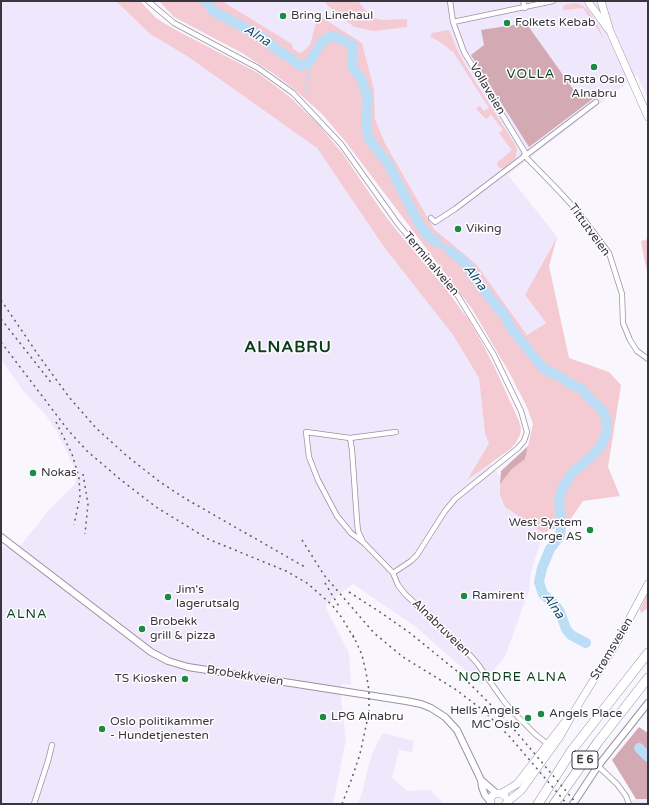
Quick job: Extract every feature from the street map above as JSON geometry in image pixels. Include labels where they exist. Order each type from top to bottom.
[{"type":"highway","name":"E 6","points":[[531,804],[648,653]]},
{"type":"highway","name":"E 6","points":[[557,801],[594,748],[648,678]]},
{"type":"highway","name":"E 6","points":[[538,804],[572,750]]},
{"type":"main road","points":[[587,2],[594,3],[598,1]]},
{"type":"main road","points":[[601,1],[610,31],[648,117]]},
{"type":"main road","points":[[587,2],[610,31]]},
{"type":"main road","name":"Strømsveien","points":[[490,802],[491,797],[517,784],[564,732],[574,712],[616,644],[648,584]]},
{"type":"main road","name":"Strømsveien","points":[[506,804],[521,791],[550,746]]},
{"type":"main road","points":[[499,793],[505,798],[506,804]]},
{"type":"street","name":"Terminalveien","points":[[148,1],[174,23],[258,68],[287,89],[342,144],[398,224],[458,296],[494,355],[521,411],[527,432],[524,441],[518,448],[455,499],[445,511],[417,555],[393,573]]},
{"type":"street","name":"Vollaveien","points":[[450,1],[453,22],[464,52],[525,155]]},
{"type":"street","points":[[523,1],[525,8]]},
{"type":"street","points":[[453,22],[553,1]]},
{"type":"street","points":[[431,218],[435,222],[455,209],[596,102]]},
{"type":"street","name":"Tittutveien","points":[[525,155],[580,214],[609,253],[622,294],[623,323],[630,340],[637,351],[648,359]]},
{"type":"street","name":"Alnabruveien","points":[[396,432],[350,438],[306,432],[309,457],[318,480],[337,516],[351,533],[364,543],[393,573],[398,585],[404,592],[467,652],[477,663],[503,700],[529,728],[550,746]]},
{"type":"street","name":"Alnabruveien","points":[[350,438],[358,531],[364,543]]},
{"type":"street","name":"Brobekkveien","points":[[1,537],[151,652],[172,663],[188,667],[406,701],[431,708],[445,717],[457,730],[480,780],[484,793],[490,802]]},
{"type":"street","name":"Brobekkveien","points":[[1,540],[8,543]]},
{"type":"street","points":[[573,804],[598,766],[648,703]]},
{"type":"street","points":[[34,804],[52,745]]},
{"type":"street","points":[[598,766],[610,776],[620,788],[629,804]]},
{"type":"street","name":"Brobekkveien","points":[[480,780],[499,793]]},
{"type":"shaded area","points":[[1,1],[116,1],[150,34],[187,56],[317,148],[384,247],[453,335],[479,378],[485,434],[489,443],[467,479],[490,463],[501,478],[500,495],[505,507],[543,533],[531,572],[529,591],[505,656],[482,685],[416,627],[353,584],[326,604],[327,610],[349,653],[351,685],[342,684],[341,698],[346,739],[333,804],[1,804],[1,546],[21,545],[50,509],[76,483],[73,465],[56,430],[45,414],[25,393],[1,359]]},
{"type":"shaded area","points":[[116,1],[140,1],[156,18],[174,29],[258,73],[289,96],[317,123],[343,154],[381,210],[398,232],[446,289],[468,319],[481,341],[494,366],[521,428],[520,435],[516,443],[509,450],[467,480],[489,443],[485,434],[479,378],[453,335],[384,247],[317,148],[187,56],[150,34]]},
{"type":"shaded area","points":[[159,1],[222,1],[292,44],[293,49],[301,53],[310,45],[318,15],[362,43],[374,90],[375,119],[385,143],[434,229],[476,264],[527,335],[546,323],[525,295],[557,237],[549,266],[569,358],[609,372],[621,385],[608,467],[620,496],[583,501],[568,523],[543,533],[505,507],[500,495],[500,484],[512,469],[525,459],[533,424],[527,407],[509,372],[472,309],[345,141],[322,114],[294,89],[274,74],[242,53],[174,17]]},
{"type":"shaded area","points":[[222,1],[648,1],[648,99],[637,75],[508,175],[557,237],[525,295],[546,323],[527,335],[476,264],[434,229],[385,143],[375,119],[374,90],[310,45],[301,53],[293,49],[292,44]]},
{"type":"shaded area","points":[[325,1],[358,1],[374,18],[381,20],[407,19],[407,27],[374,31],[354,27],[327,5]]},
{"type":"shaded area","points":[[575,3],[582,5],[588,10],[604,39],[583,8],[564,10],[564,5]]},
{"type":"shaded area","points":[[526,23],[578,96],[594,98],[529,147],[471,55],[484,45],[481,30]]},
{"type":"shaded area","points":[[448,30],[458,52],[473,78],[516,146],[517,151],[515,159],[503,169],[498,167],[497,163],[512,150],[499,133],[503,130],[491,115],[486,119],[476,108],[480,106],[484,111],[489,108],[454,53],[430,36],[432,33]]},
{"type":"shaded area","points":[[648,239],[648,267],[646,268],[641,241]]},
{"type":"shaded area","points":[[528,446],[525,459],[512,469],[500,484],[501,471]]},
{"type":"shaded area","points":[[648,593],[648,608],[641,613],[640,609]]},
{"type":"shaded area","points":[[639,727],[648,733],[648,799],[636,799],[612,760]]},
{"type":"shaded area","points":[[383,733],[414,741],[412,752],[399,750],[392,778],[407,791],[430,790],[444,804],[357,804],[362,793],[372,753]]},
{"type":"shaded area","points":[[636,799],[648,799],[648,804],[633,804],[632,801]]},
{"type":"water","name":"Alna","points":[[429,232],[463,257],[459,260],[439,247],[425,236]]},
{"type":"waterway","name":"Alna","points":[[205,1],[210,5],[213,11],[264,38],[276,49],[300,66],[305,65],[310,61],[322,42],[332,36],[352,45],[352,67],[362,80],[368,100],[366,126],[369,139],[389,165],[418,222],[428,236],[437,242]]},
{"type":"waterway","points":[[305,93],[310,70],[307,63]]},
{"type":"waterway","name":"Alna","points":[[450,251],[461,259],[468,267],[475,279],[505,316],[511,328],[542,367],[570,384],[582,389],[601,409],[606,418],[606,434],[601,446],[572,473],[562,489],[559,499],[561,528],[560,536],[550,549],[542,568],[539,582],[543,594],[560,612],[566,629],[571,635],[586,643]]},
{"type":"waterway","name":"Alna","points":[[639,748],[648,757]]},
{"type":"railway","points":[[1,300],[69,397],[96,428],[127,456],[160,482],[186,499],[305,567]]},
{"type":"railway","points":[[1,319],[53,385]]},
{"type":"railway","points":[[1,342],[68,430],[87,451],[121,480],[156,507],[208,539],[286,571],[307,583],[332,605],[342,618],[355,640]]},
{"type":"railway","points":[[56,422],[72,454],[79,477],[80,496],[74,525]]},
{"type":"railway","points":[[83,474],[88,504],[85,534]]},
{"type":"railway","points":[[302,540],[324,575],[374,633],[403,657],[455,689],[484,711],[510,737],[567,804]]},
{"type":"railway","points":[[325,583],[340,608]]},
{"type":"railway","points":[[349,592],[410,633],[458,672],[507,721],[577,804]]},
{"type":"railway","points":[[342,804],[360,754],[369,712],[369,691],[366,672],[362,655],[353,635]]},
{"type":"place","name":"Bring Linehaul","points":[[283,16]]},
{"type":"place","name":"Folkets Kebab","points":[[507,23]]},
{"type":"place","name":"Rusta Oslo Alnabru","points":[[594,67]]},
{"type":"place","name":"Viking","points":[[458,229]]},
{"type":"place","name":"Nokas","points":[[33,473]]},
{"type":"place","name":"West System Norge AS","points":[[590,530]]},
{"type":"place","name":"Ramirent","points":[[464,596]]},
{"type":"place","name":"Jim's lagerutsalg","points":[[168,597]]},
{"type":"place","name":"Brobekk grill & pizza","points":[[142,629]]},
{"type":"place","name":"TS Kiosken","points":[[185,679]]},
{"type":"place","name":"Angels Place","points":[[541,714]]},
{"type":"place","name":"LPG Alnabru","points":[[323,717]]},
{"type":"place","name":"Hells Angels MC Oslo","points":[[528,718]]},
{"type":"place","name":"Oslo politikammer - Hundetjenesten","points":[[102,729]]},
{"type":"district","name":"VOLLA","points":[[531,75]]},
{"type":"district","name":"ALNABRU","points":[[288,348]]},
{"type":"district","name":"ALNA","points":[[27,615]]},
{"type":"district","name":"NORDRE ALNA","points":[[513,678]]}]
